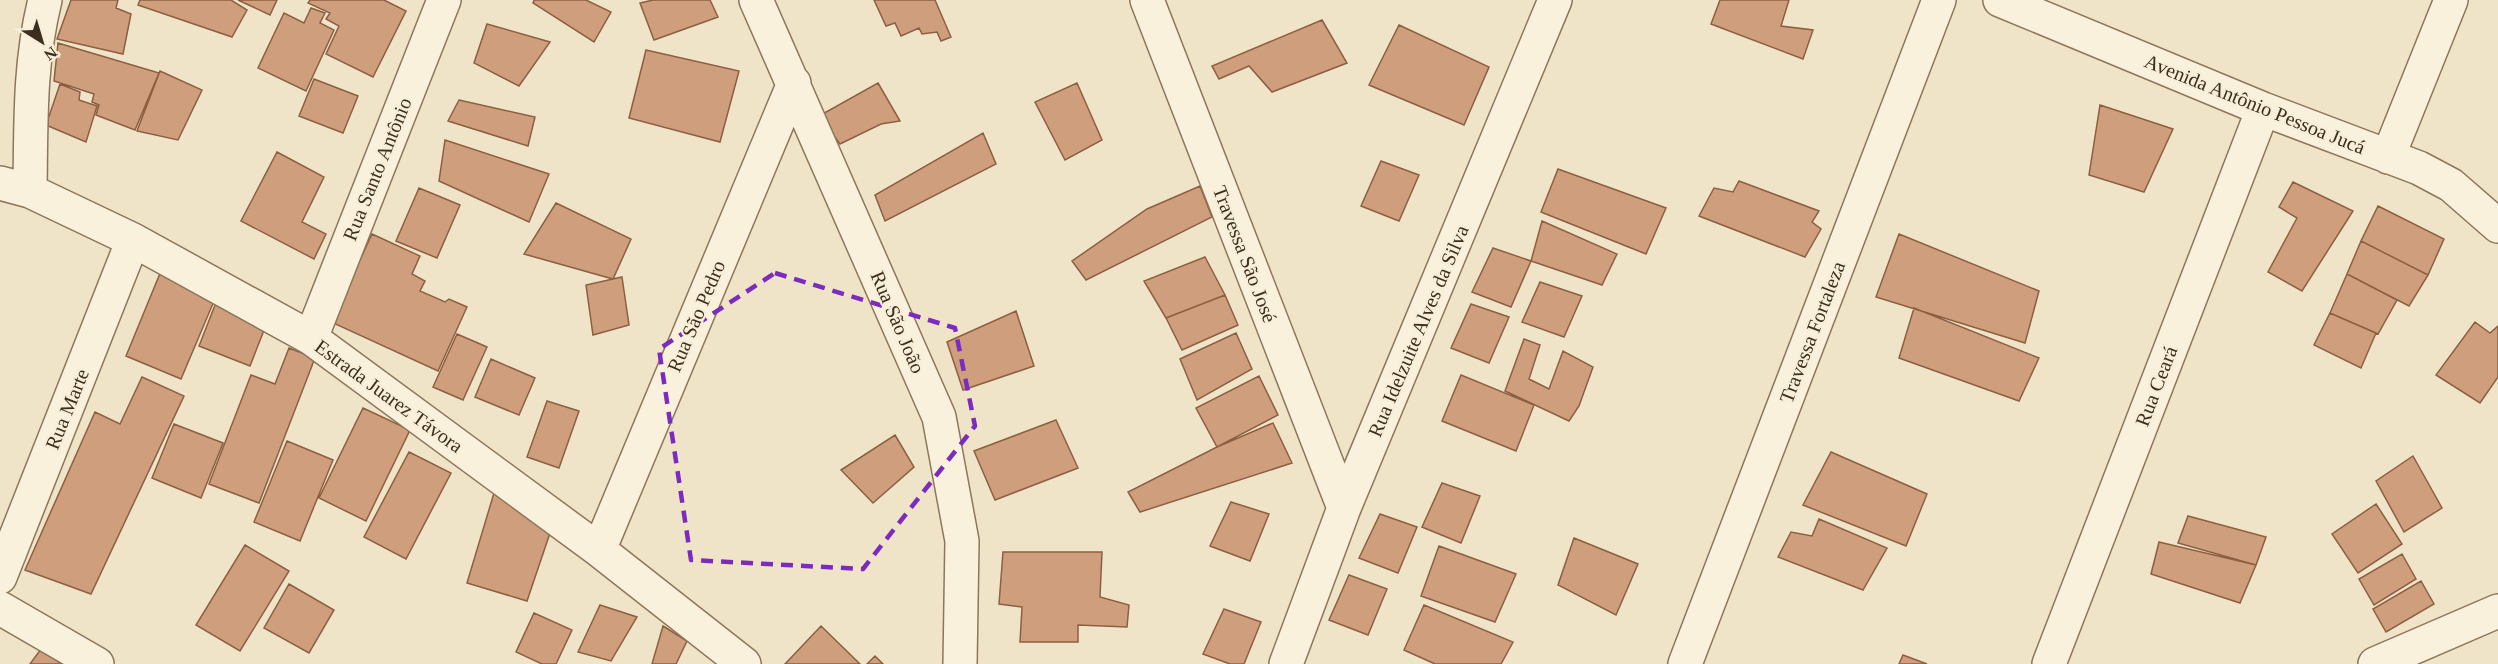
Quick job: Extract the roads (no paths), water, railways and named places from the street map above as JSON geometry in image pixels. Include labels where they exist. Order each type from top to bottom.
[{"type":"street","points":[[15,187],[37,33],[45,0]]},
{"type":"street","name":"Rua Santo Antônio","points":[[310,338],[444,0]]},
{"type":"street","name":"Rua São João","points":[[756,0],[939,417],[962,541],[960,664]]},
{"type":"street","name":"Travessa São José","points":[[1147,0],[1344,508]]},
{"type":"street","name":"Rua Idelzuite Alves da Silva","points":[[1287,664],[1344,508],[1555,0]]},
{"type":"street","name":"Travessa Fortaleza","points":[[1684,664],[1939,0]]},
{"type":"street","name":"Avenida Antônio Pessoa Jucá","points":[[2000,0],[2263,109],[2419,168],[2451,185],[2498,226]]},
{"type":"street","points":[[2388,157],[2451,0]]},
{"type":"street","name":"Rua São Pedro","points":[[599,550],[794,83]]},
{"type":"street","name":"Rua Ceará","points":[[2049,664],[2263,109]]},
{"type":"street","name":"Estrada Juarez Távora","points":[[15,187],[133,240],[310,338],[599,550],[744,664]]},
{"type":"street","name":"Rua Marte","points":[[0,577],[133,240]]},
{"type":"street","points":[[0,608],[97,664]]},
{"type":"street","points":[[2375,664],[2498,611]]}]
